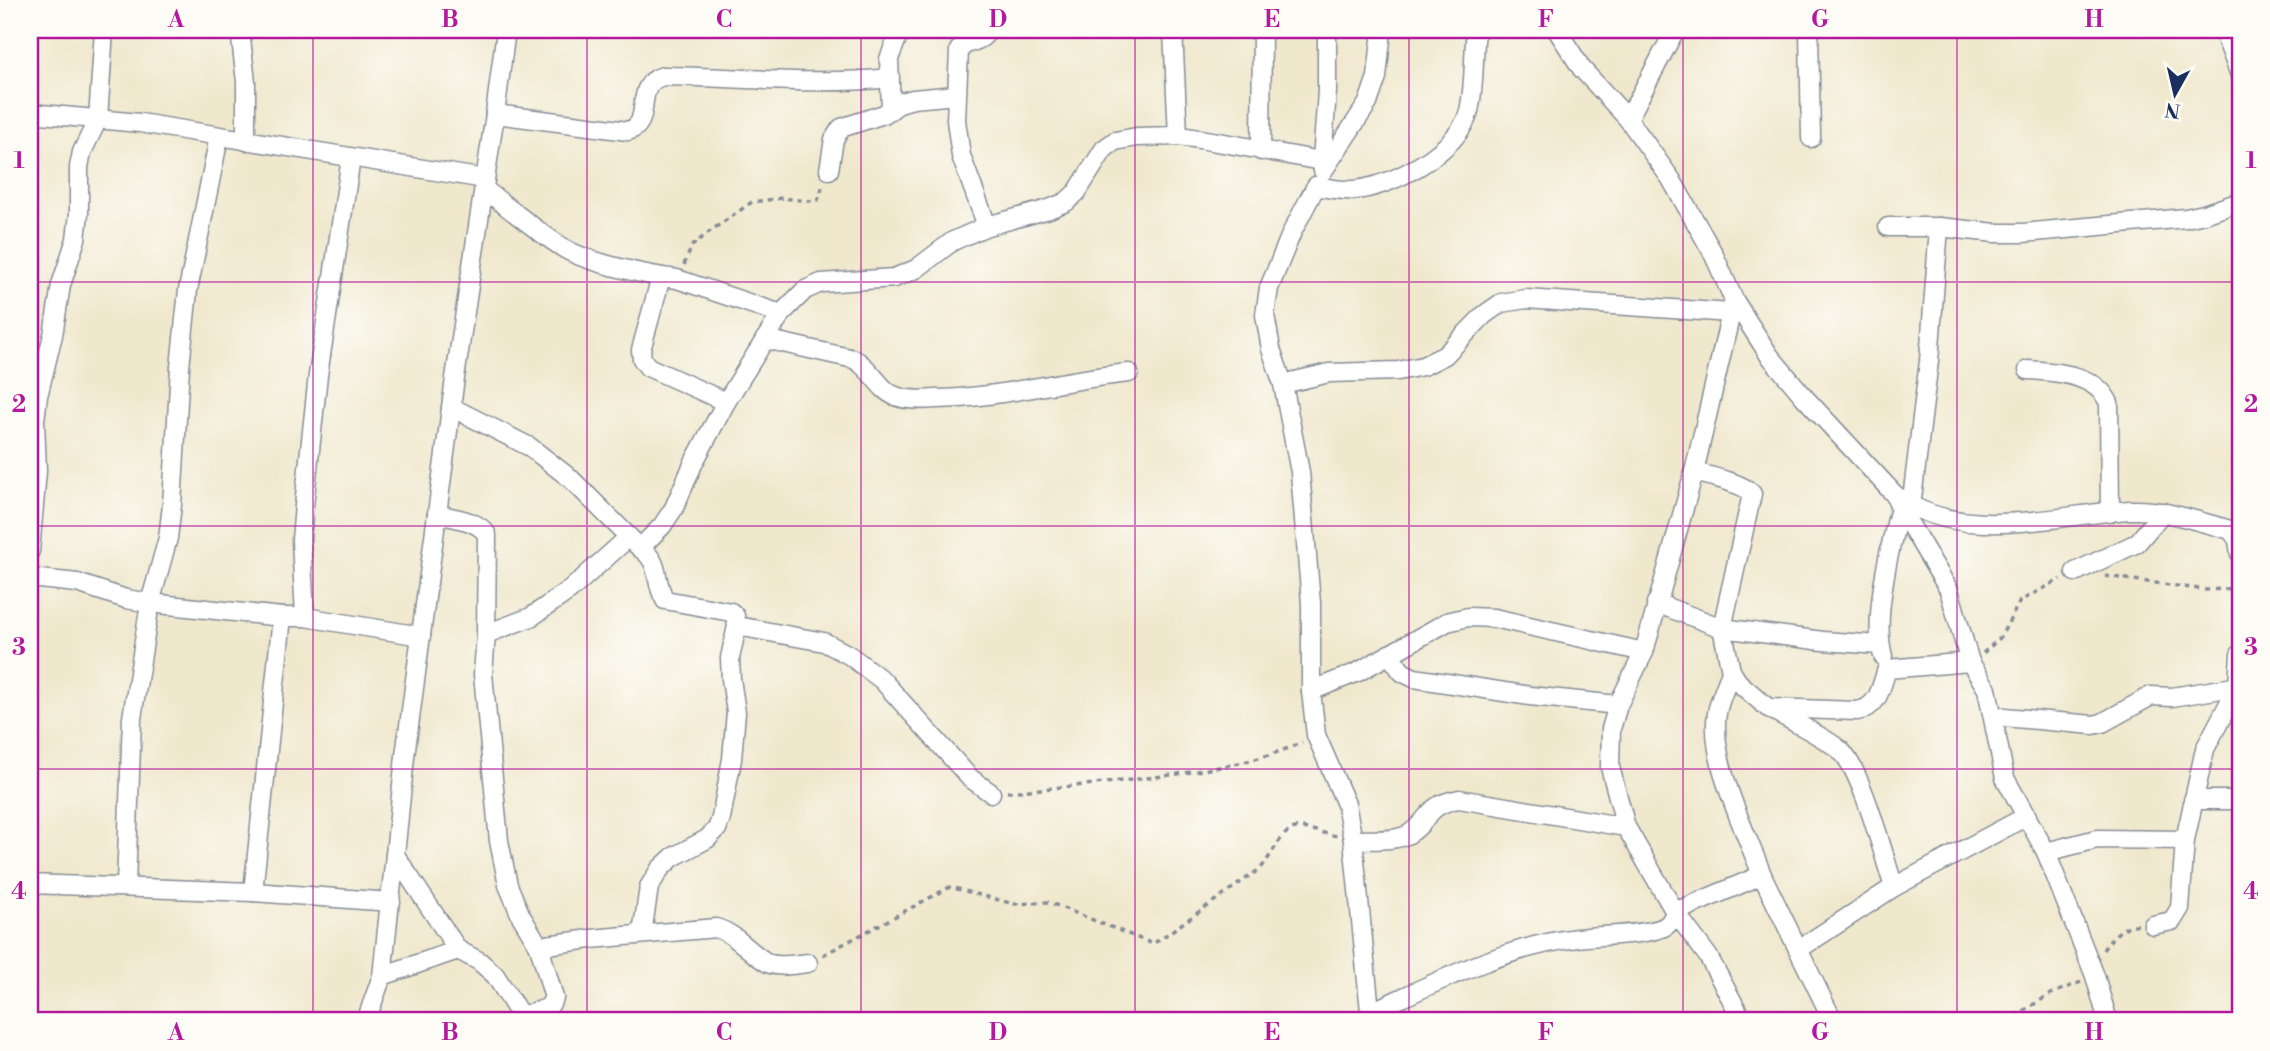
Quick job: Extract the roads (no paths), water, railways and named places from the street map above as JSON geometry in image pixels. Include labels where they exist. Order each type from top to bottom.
[{"type":"street","points":[[30,551],[37,471],[33,449],[35,420],[61,285],[76,239],[79,167],[86,142],[98,119],[104,30]]},
{"type":"street","points":[[240,30],[246,82],[246,141]]},
{"type":"street","points":[[366,1021],[382,975],[405,757],[437,513],[506,30]]},
{"type":"street","points":[[891,110],[889,59],[897,30]]},
{"type":"street","points":[[987,226],[961,156],[956,95],[959,50],[966,44],[975,43],[988,30]]},
{"type":"street","points":[[1173,30],[1178,136]]},
{"type":"street","points":[[1261,151],[1262,30]]},
{"type":"street","points":[[1320,172],[1327,91],[1328,30]]},
{"type":"street","points":[[1382,30],[1377,77],[1368,103],[1320,172],[1269,288],[1265,315],[1271,349],[1283,384],[1300,472],[1311,603],[1311,691],[1316,735],[1346,804],[1353,840],[1371,1016],[1483,962],[1542,944],[1575,938],[1656,931],[1670,923],[1675,912],[1762,874]]},
{"type":"street","points":[[486,634],[531,617],[634,542],[662,526],[674,509],[694,462],[726,402],[780,314],[805,290],[821,283],[894,278],[916,269],[953,241],[987,226],[1066,202],[1077,192],[1104,149],[1115,141],[1137,137],[1178,136],[1221,141],[1261,151],[1320,172],[1352,191],[1372,187],[1413,170],[1443,150],[1461,131],[1469,112],[1475,30]]},
{"type":"street","points":[[1557,30],[1582,69],[1628,119],[1671,179],[1713,253],[1732,307],[1805,398],[1902,504],[1949,590],[1970,662],[1987,689],[2005,778],[2046,852],[2095,976],[2108,1021]]},
{"type":"street","points":[[1628,119],[1675,30]]},
{"type":"street","points":[[1809,30],[1811,138]]},
{"type":"street","points":[[2229,36],[2240,75]]},
{"type":"street","points":[[495,114],[628,131],[640,124],[646,86],[653,79],[663,76],[733,77],[813,83],[890,78]]},
{"type":"street","points":[[829,170],[834,139],[841,128],[891,110],[902,102],[956,95]]},
{"type":"street","points":[[30,113],[141,123],[351,158],[484,184],[564,249],[598,261],[669,278],[780,314]]},
{"type":"street","points":[[126,887],[132,718],[150,603],[170,527],[177,395],[188,290],[219,137]]},
{"type":"street","points":[[305,617],[301,540],[304,506],[318,375],[351,158]]},
{"type":"street","points":[[1888,227],[1939,227],[2023,233],[2186,218],[2240,202]]},
{"type":"street","points":[[1768,708],[1865,710],[1877,699],[1887,669],[1880,645],[1884,580],[1889,548],[1902,504],[1929,360],[1936,238],[1939,227]]},
{"type":"street","points":[[669,278],[641,350],[642,359],[648,367],[726,402]]},
{"type":"street","points":[[1283,384],[1329,373],[1398,371],[1423,366],[1445,355],[1484,315],[1501,303],[1526,299],[1732,307]]},
{"type":"street","points":[[1732,307],[1694,472],[1644,652],[1618,705],[1611,729],[1610,768],[1626,827],[1675,912],[1708,956],[1743,1021]]},
{"type":"street","points":[[765,339],[854,359],[864,365],[886,391],[894,396],[922,400],[973,397],[1129,373]]},
{"type":"street","points":[[2028,370],[2049,371],[2090,381],[2104,392],[2109,403],[2110,513]]},
{"type":"street","points":[[452,407],[530,447],[571,480],[650,555],[659,590],[665,600],[731,612],[735,616],[737,626],[730,658],[730,679],[736,712],[732,759],[717,829],[707,839],[673,857],[660,869],[649,887],[642,934]]},
{"type":"street","points":[[1694,472],[1741,486],[1752,494],[1722,628],[1731,671],[1738,682],[1768,708],[1838,749],[1849,761],[1894,887]]},
{"type":"street","points":[[1902,504],[1966,523],[2022,522],[2133,510],[2164,512],[2231,530],[2238,540],[2240,554]]},
{"type":"street","points":[[2075,572],[2140,541],[2164,512]]},
{"type":"street","points":[[395,855],[458,950],[479,961],[495,975],[523,1019],[548,1008],[554,998],[538,946],[508,885],[499,841],[483,674],[487,535],[484,529],[477,525],[437,513]]},
{"type":"street","points":[[30,578],[70,581],[126,599],[150,603],[305,617],[421,636]]},
{"type":"street","points":[[1656,603],[1722,628],[1823,641],[1880,645]]},
{"type":"street","points":[[253,892],[282,617]]},
{"type":"street","points":[[1311,691],[1358,672],[1447,622],[1468,617],[1494,618],[1644,652]]},
{"type":"street","points":[[737,626],[824,642],[849,654],[882,680],[970,778],[991,793]]},
{"type":"street","points":[[1389,654],[1402,672],[1414,678],[1530,696],[1618,705]]},
{"type":"street","points":[[2152,925],[2172,921],[2180,908],[2185,840],[2205,749],[2239,686],[2240,654]]},
{"type":"street","points":[[1887,669],[1970,662]]},
{"type":"street","points":[[1731,671],[1717,711],[1717,749],[1723,772],[1762,874],[1833,1021]]},
{"type":"street","points":[[1993,716],[2093,725],[2102,723],[2151,696],[2172,697],[2239,686]]},
{"type":"street","points":[[1353,840],[1402,837],[1412,832],[1443,802],[1459,799],[1626,827]]},
{"type":"street","points":[[2193,800],[2240,800]]},
{"type":"street","points":[[1799,949],[1894,887],[2027,816]]},
{"type":"street","points":[[2046,852],[2097,839],[2185,840]]},
{"type":"street","points":[[30,884],[253,892],[391,902]]},
{"type":"street","points":[[538,946],[716,928],[727,931],[769,963],[783,966],[808,963]]},
{"type":"street","points":[[382,975],[458,950]]}]
